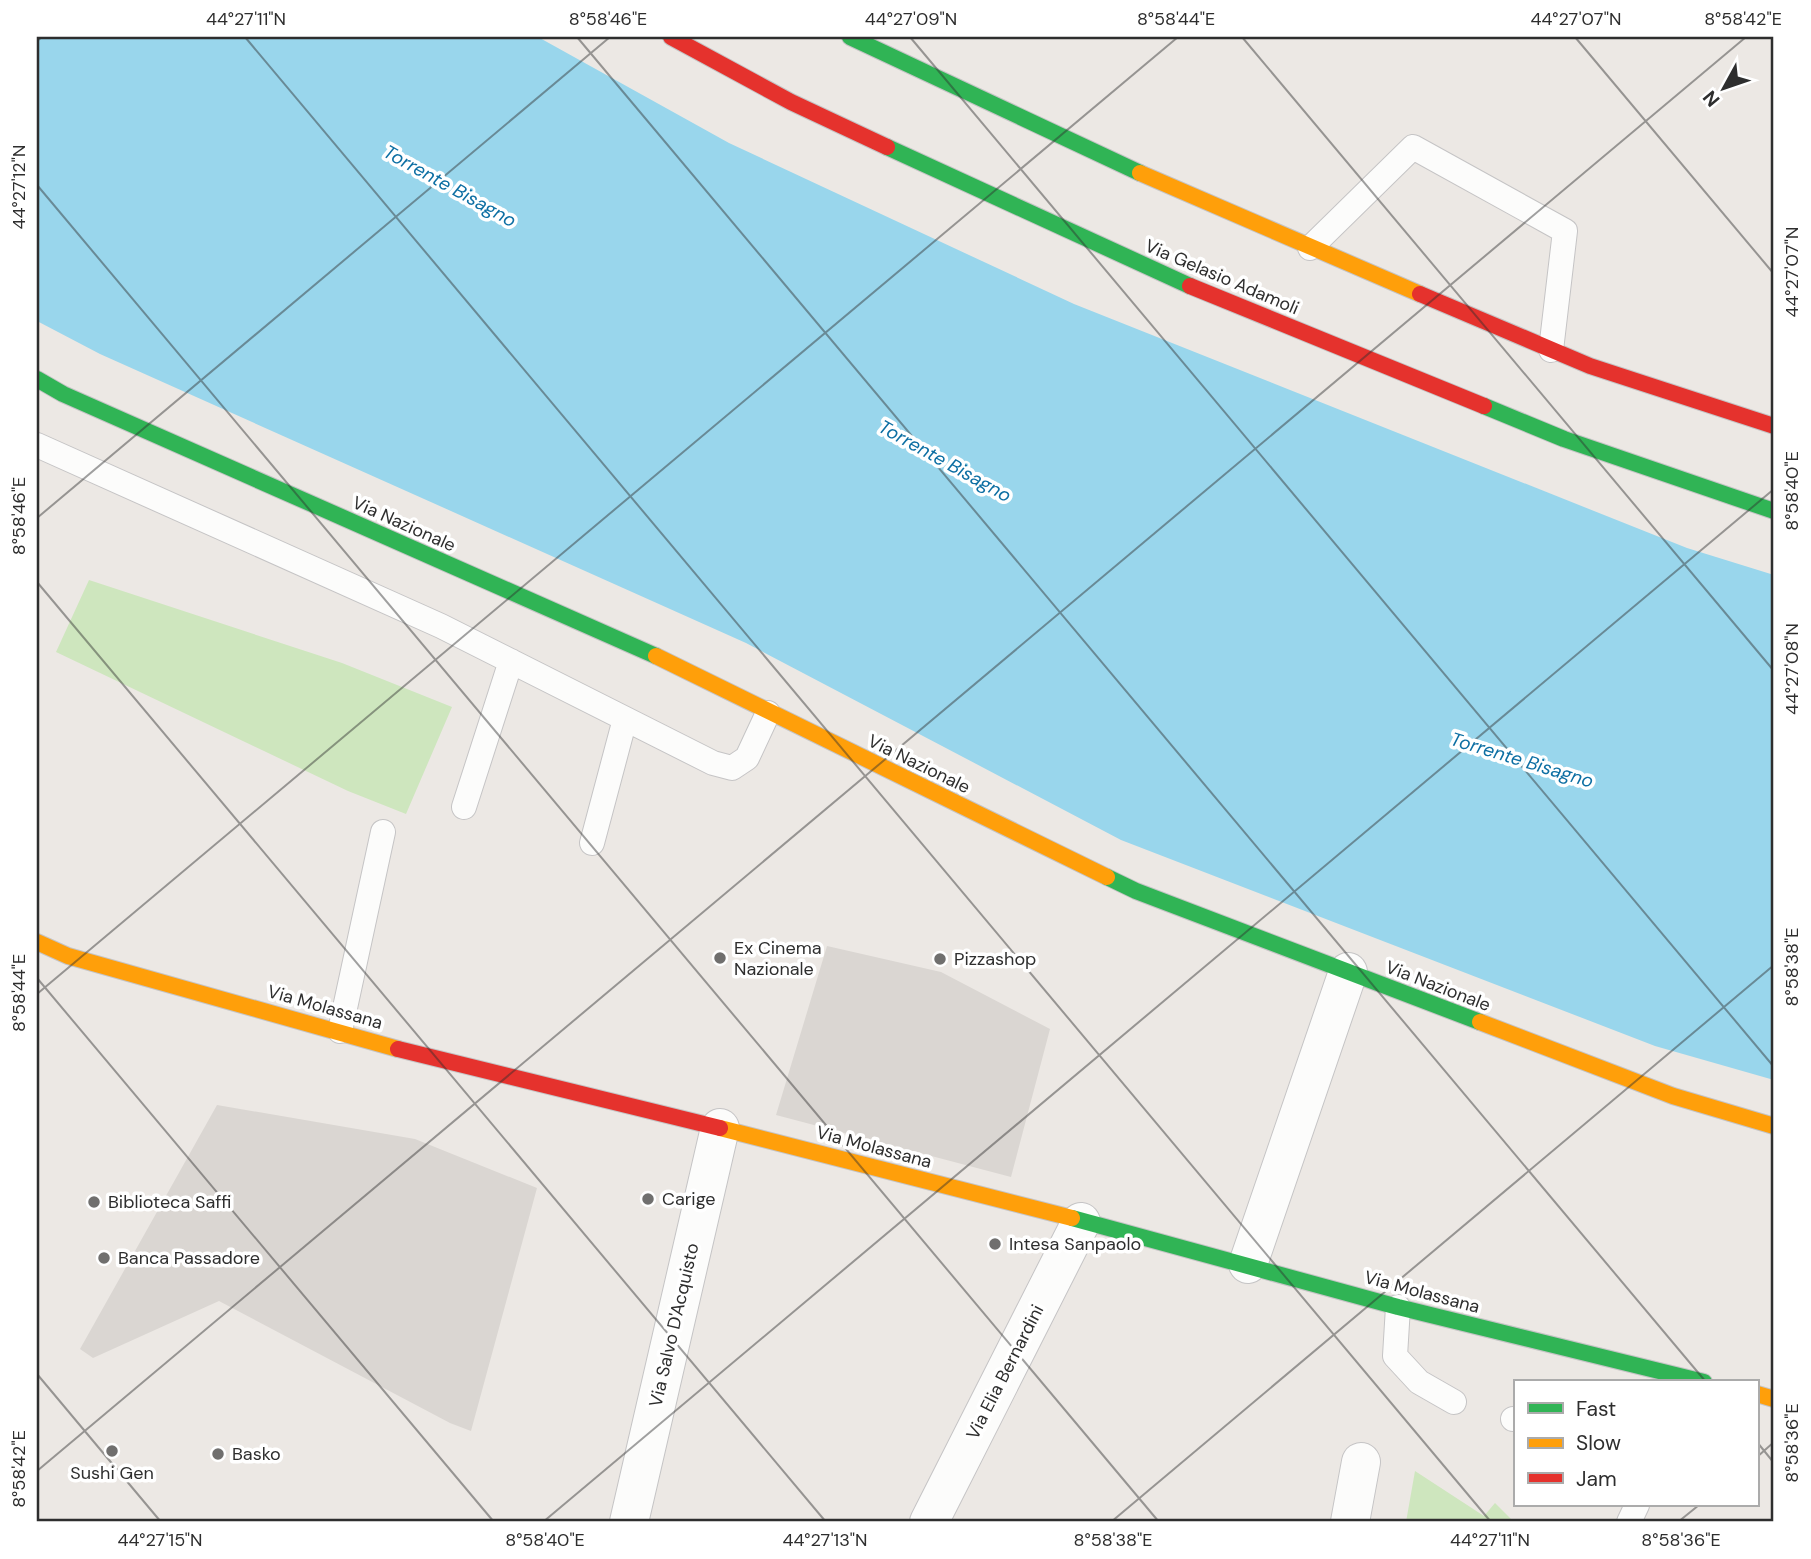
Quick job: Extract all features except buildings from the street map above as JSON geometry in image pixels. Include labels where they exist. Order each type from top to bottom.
[{"type":"main road","name":"Via Gelasio Adamoli","points":[[671,37],[791,102],[1198,290],[1564,439],[1774,511]]},
{"type":"main road","points":[[850,37],[1190,196],[1551,350],[1590,366],[1774,426]]},
{"type":"main road","name":"Via Nazionale","points":[[37,369],[63,394]]},
{"type":"main road","name":"Via Nazionale","points":[[37,379],[63,394],[651,653],[768,713],[1136,891],[1673,1096],[1774,1126]]},
{"type":"main road","name":"Via Molassana","points":[[37,942],[68,956],[412,1052],[1248,1264],[1608,1371],[1686,1380]]},
{"type":"street","points":[[1248,1264],[1348,972]]},
{"type":"street","name":"Via Salvo D'Acquisto","points":[[629,1522],[720,1129]]},
{"type":"street","name":"Via Elia Bernardini","points":[[929,1522],[1081,1222]]},
{"type":"street","points":[[1350,1522],[1361,1462]]},
{"type":"lane","points":[[1310,248],[1413,147],[1565,231],[1551,350]]},
{"type":"lane","points":[[37,445],[428,620],[713,763],[732,768],[747,758],[768,713]]},
{"type":"lane","points":[[464,807],[511,661]]},
{"type":"lane","points":[[592,843],[625,719]]},
{"type":"lane","points":[[340,1031],[383,832]]},
{"type":"lane","points":[[1398,1307],[1395,1356],[1419,1382],[1454,1402]]},
{"type":"lane","points":[[1629,1522],[1637,1506]]},
{"type":"green space","points":[[89,580],[342,663],[452,707],[406,814],[348,791],[56,652]]},
{"type":"green space","points":[[1415,1471],[1484,1516],[1495,1503],[1514,1522],[1406,1522]]},
{"type":"shaded area","points":[[827,946],[941,972],[1050,1029],[1011,1177],[776,1115]]},
{"type":"shaded area","points":[[217,1105],[415,1139],[537,1188],[471,1431],[450,1423],[219,1301],[93,1358],[80,1349]]},
{"type":"water","name":"Torrente Bisagno","points":[[37,37],[538,37],[729,143],[1074,304],[1687,548],[1774,575],[1774,1080],[1655,1046],[1121,840],[746,643],[100,354],[37,321]]},
{"type":"traffic: fast","points":[[850,37],[1140,173]]},
{"type":"traffic: fast","points":[[887,147],[1190,286]]},
{"type":"traffic: fast","points":[[37,379],[63,394],[656,656]]},
{"type":"traffic: fast","points":[[1484,406],[1564,439],[1774,511]]},
{"type":"traffic: fast","points":[[1107,877],[1136,891],[1480,1022]]},
{"type":"traffic: fast","points":[[1072,1218],[1398,1307],[1696,1380]]},
{"type":"traffic: slow","points":[[1140,173],[1420,294]]},
{"type":"traffic: slow","points":[[656,656],[1107,877]]},
{"type":"traffic: slow","points":[[37,942],[68,956],[398,1049]]},
{"type":"traffic: slow","points":[[1480,1022],[1673,1096],[1774,1126]]},
{"type":"traffic: slow","points":[[720,1128],[1072,1218]]},
{"type":"traffic: slow","points":[[1758,1394],[1774,1399]]},
{"type":"traffic: jam","points":[[671,37],[791,102],[887,147]]},
{"type":"traffic: jam","points":[[1190,286],[1484,406]]},
{"type":"traffic: jam","points":[[1420,294],[1590,366],[1774,426]]},
{"type":"traffic: jam","points":[[398,1049],[720,1128]]},
{"type":"place","name":"Ex Cinema Nazionale","points":[[720,958]]},
{"type":"place","name":"Pizzashop","points":[[940,959]]},
{"type":"place","name":"Carige","points":[[648,1199]]},
{"type":"place","name":"Biblioteca Saffi","points":[[94,1202]]},
{"type":"place","name":"Intesa Sanpaolo","points":[[995,1244]]},
{"type":"place","name":"Banca Passadore","points":[[104,1258]]},
{"type":"place","name":"Sushi Gen","points":[[112,1451]]},
{"type":"place","name":"Basko","points":[[218,1454]]}]
